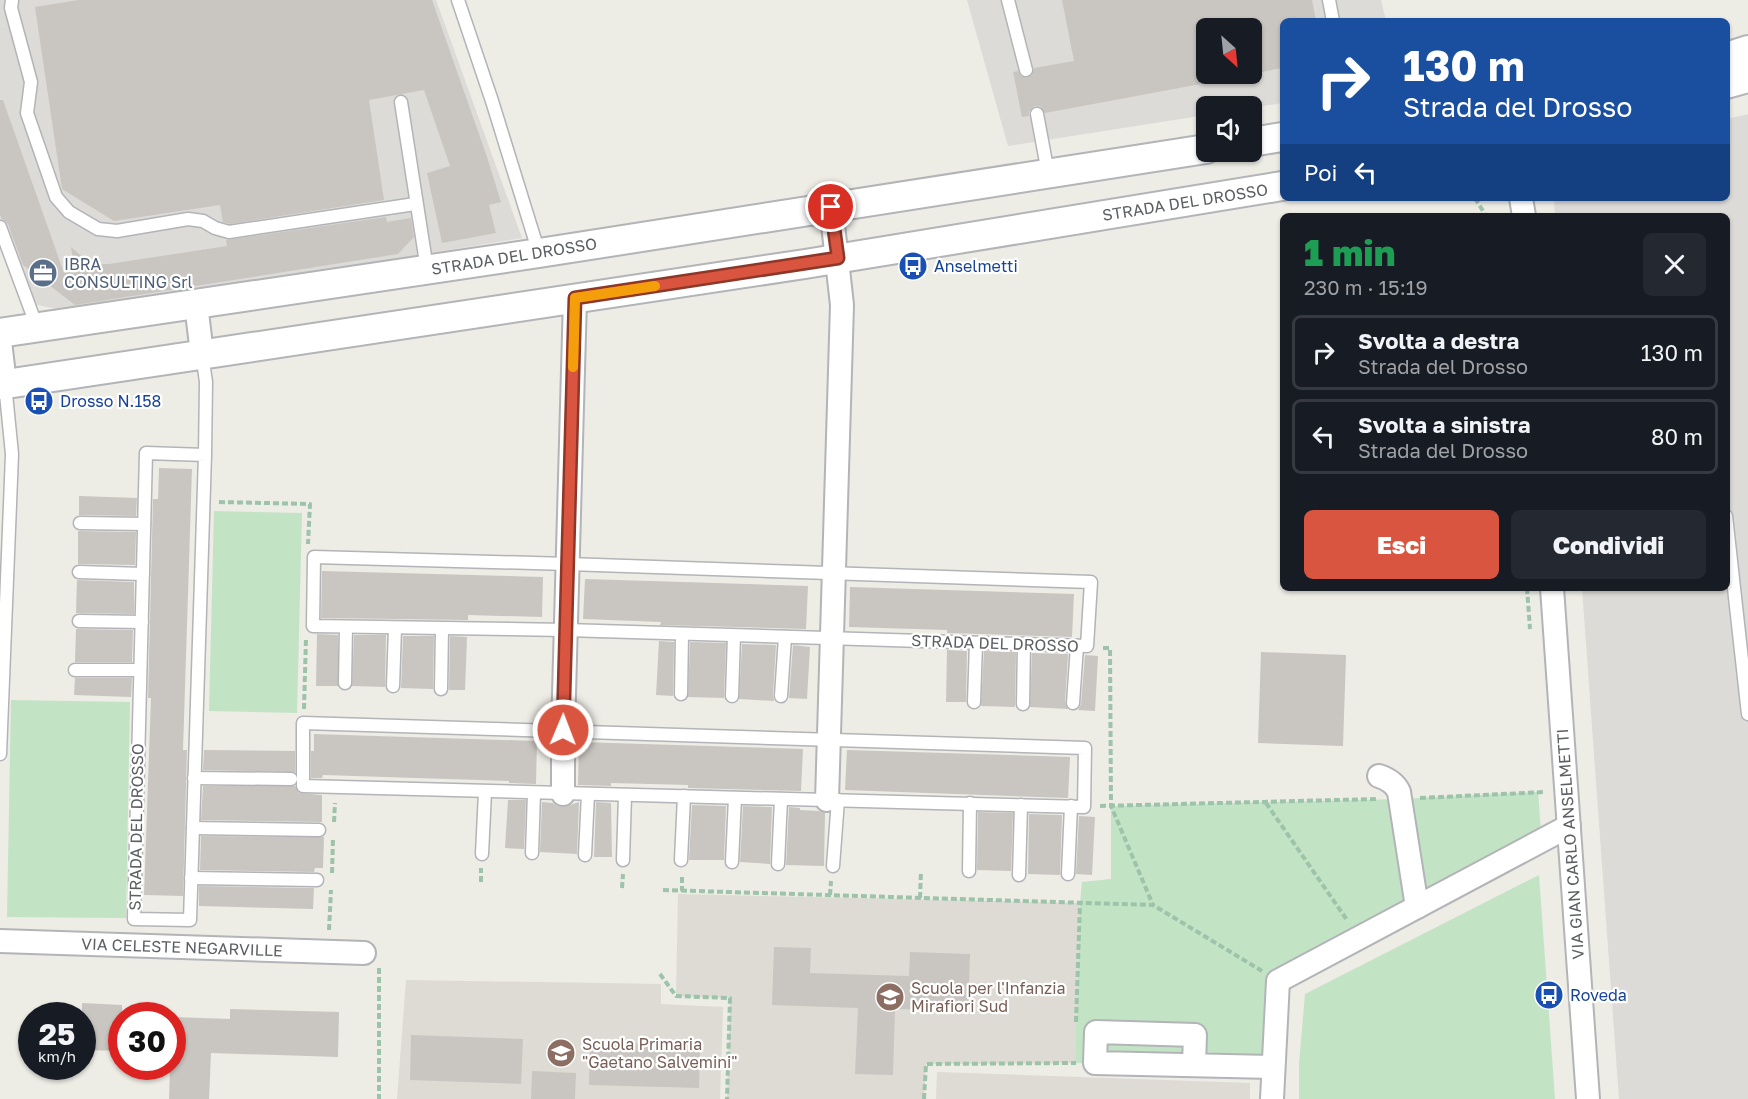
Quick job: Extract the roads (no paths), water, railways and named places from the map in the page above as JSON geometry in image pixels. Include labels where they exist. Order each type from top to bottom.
[{"type":"street","points":[[1730,56],[1748,50]]},
{"type":"street","points":[[1730,83],[1748,78]]},
{"type":"street","points":[[1262,140],[1280,137]]},
{"type":"street","name":"STRADA DEL DROSSO","points":[[0,333],[539,253],[1196,151]]},
{"type":"street","name":"STRADA DEL DROSSO","points":[[2,384],[838,258],[1280,186]]},
{"type":"street","points":[[831,207],[842,305],[830,739],[833,800]]},
{"type":"street","points":[[563,794],[575,298]]},
{"type":"street","name":"STRADA DEL DROSSO","points":[[196,304],[202,354]]},
{"type":"street","points":[[0,341],[2,384]]},
{"type":"street","name":"VIA GIAN CARLO ANSELMETTI","points":[[1552,591],[1588,1099]]},
{"type":"street","points":[[1379,776],[1386,778],[1396,786],[1401,799],[1417,907]]},
{"type":"street","points":[[1272,1099],[1278,981],[1569,826]]},
{"type":"street","name":"VIA CELESTE NEGARVILLE","points":[[0,941],[371,961]]},
{"type":"street","points":[[1194,1064],[1195,1035],[1096,1032],[1095,1063],[1273,1067]]},
{"type":"lane","points":[[12,0],[11,8],[31,82],[27,113],[56,197],[69,212],[98,229],[117,231],[188,219],[204,221],[215,228],[229,232],[415,204]]},
{"type":"lane","points":[[458,0],[539,253]]},
{"type":"lane","points":[[1008,0],[1026,70]]},
{"type":"lane","points":[[1329,0],[1332,18]]},
{"type":"lane","points":[[400,102],[426,270]]},
{"type":"lane","points":[[1037,114],[1048,173]]},
{"type":"lane","points":[[0,227],[37,327]]},
{"type":"lane","name":"STRADA DEL DROSSO","points":[[202,354],[206,382],[205,455],[190,920],[134,919],[146,453],[205,455]]},
{"type":"lane","points":[[0,754],[6,454],[2,384]]},
{"type":"lane","points":[[80,523],[144,524]]},
{"type":"lane","points":[[1730,552],[1748,714]]},
{"type":"lane","name":"STRADA DEL DROSSO","points":[[314,557],[568,564],[835,573],[1091,582],[1082,646],[566,630],[313,626],[314,557]]},
{"type":"lane","points":[[80,572],[143,574]]},
{"type":"lane","points":[[79,621],[142,622]]},
{"type":"lane","points":[[345,683],[346,627]]},
{"type":"lane","points":[[393,686],[395,628]]},
{"type":"lane","points":[[441,689],[442,629]]},
{"type":"lane","points":[[681,694],[682,634]]},
{"type":"lane","points":[[732,696],[734,636]]},
{"type":"lane","points":[[781,696],[786,637]]},
{"type":"lane","points":[[974,702],[976,643]]},
{"type":"lane","points":[[1023,704],[1024,644]]},
{"type":"lane","points":[[1073,703],[1082,646]]},
{"type":"lane","points":[[75,670],[140,670]]},
{"type":"lane","points":[[303,723],[563,730],[1085,748],[1084,807],[303,786],[303,723]]},
{"type":"lane","points":[[194,778],[291,779]]},
{"type":"lane","points":[[482,854],[485,792]]},
{"type":"lane","points":[[532,853],[534,793]]},
{"type":"lane","points":[[585,855],[588,794]]},
{"type":"lane","points":[[623,860],[626,795]]},
{"type":"lane","points":[[681,860],[684,796]]},
{"type":"lane","points":[[732,861],[735,798]]},
{"type":"lane","points":[[778,864],[781,799]]},
{"type":"lane","points":[[833,800],[833,866]]},
{"type":"lane","points":[[969,871],[970,803]]},
{"type":"lane","points":[[1019,875],[1022,805]]},
{"type":"lane","points":[[1068,874],[1071,806]]},
{"type":"lane","points":[[193,828],[319,831]]},
{"type":"lane","points":[[191,878],[317,880]]},
{"type":"place","name":"Anselmetti","points":[[913,266]]},
{"type":"place","name":"IBRA CONSULTING Srl","points":[[43,273]]},
{"type":"place","name":"Drosso N.158","points":[[39,401]]},
{"type":"place","name":"Roveda","points":[[1549,995]]},
{"type":"place","name":"Scuola per l'Infanzia Mirafiori Sud","points":[[890,997]]},
{"type":"place","name":"Scuola Primaria \"Gaetano Salvemini\"","points":[[561,1053]]}]
